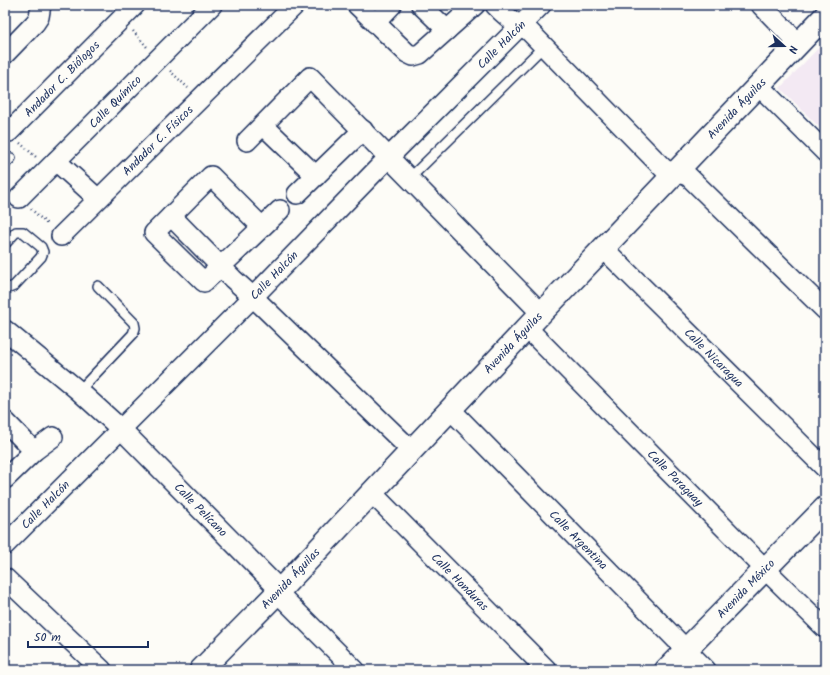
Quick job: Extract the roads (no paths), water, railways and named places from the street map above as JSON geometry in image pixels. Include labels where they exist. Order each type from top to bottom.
[{"type":"street","points":[[5,54],[35,23],[39,17],[41,5]]},
{"type":"street","name":"Andador C. Biólogos","points":[[9,132],[135,5]]},
{"type":"street","name":"Calle Químico","points":[[19,198],[212,5]]},
{"type":"street","name":"Andador C. Físicos","points":[[61,236],[97,198],[200,100],[295,5]]},
{"type":"street","points":[[357,5],[407,53],[413,56],[420,54],[475,5]]},
{"type":"street","points":[[375,23],[392,5]]},
{"type":"street","points":[[421,5],[447,30]]},
{"type":"street","points":[[495,5],[502,13],[525,20],[544,46],[664,169],[669,172],[676,172],[688,176],[825,310]]},
{"type":"street","name":"Calle Halcón","points":[[5,544],[253,297],[388,158],[541,5]]},
{"type":"street","points":[[761,5],[798,43]]},
{"type":"street","name":"Avenida Águilas","points":[[201,670],[279,591],[603,248],[825,16]]},
{"type":"street","name":"Calle Paraguay","points":[[263,125],[310,78],[409,179],[534,321],[764,569],[825,628]]},
{"type":"street","points":[[759,86],[825,152]]},
{"type":"street","points":[[248,141],[263,125],[316,176]]},
{"type":"street","points":[[297,194],[362,130]]},
{"type":"street","points":[[52,165],[97,198]]},
{"type":"street","points":[[262,227],[211,176],[154,233],[204,282],[280,210]]},
{"type":"street","name":"Calle Nicaragua","points":[[603,248],[825,468]]},
{"type":"street","points":[[221,266],[412,451]]},
{"type":"street","name":"Calle Pelícano","points":[[5,330],[79,391],[121,429],[274,584],[284,598],[355,670]]},
{"type":"street","name":"Calle Argentina","points":[[451,410],[706,670]]},
{"type":"street","points":[[5,421],[34,450]]},
{"type":"street","points":[[5,479],[34,450],[53,438]]},
{"type":"street","name":"Calle Honduras","points":[[372,493],[548,670]]},
{"type":"street","name":"Avenida México","points":[[666,670],[825,508]]},
{"type":"street","points":[[5,578],[102,670]]},
{"type":"lane","points":[[409,179],[544,46]]},
{"type":"lane","points":[[5,244],[16,232],[23,232],[41,247],[43,252],[41,257],[14,286],[9,288],[5,287]]},
{"type":"lane","points":[[79,391],[133,334],[135,328],[134,322],[98,286]]}]
